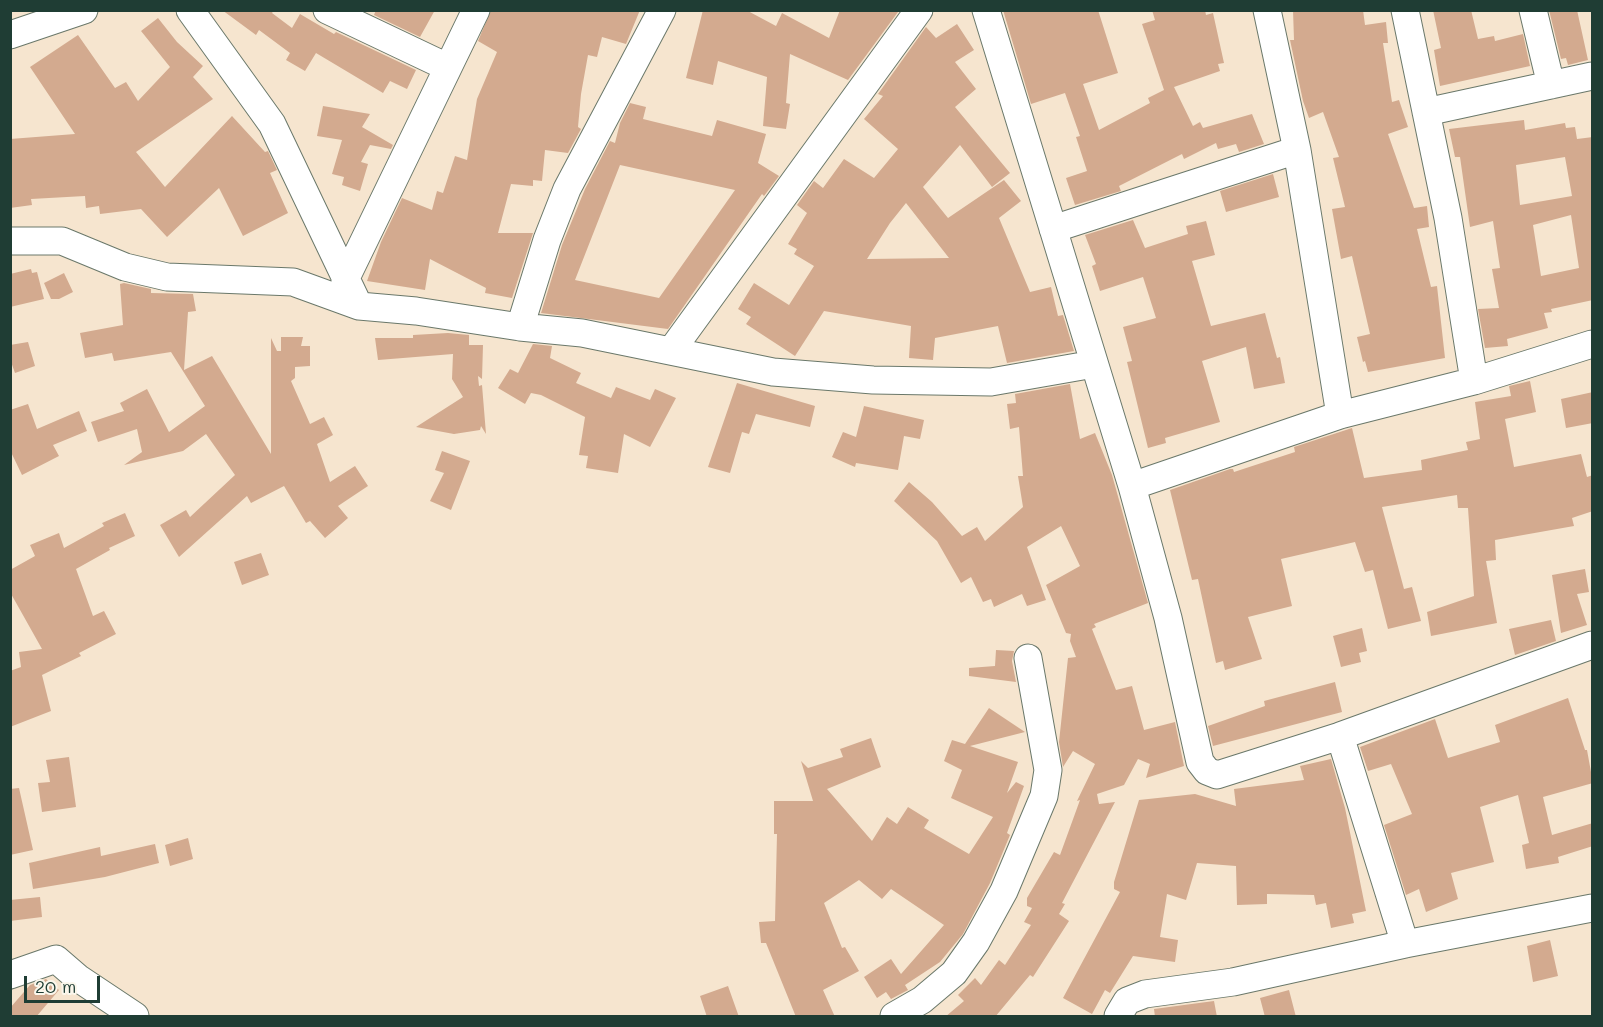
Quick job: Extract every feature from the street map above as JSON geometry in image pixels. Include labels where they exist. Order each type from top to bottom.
[{"type":"street","points":[[10,35],[84,10]]},
{"type":"street","points":[[190,10],[272,124],[359,306]]},
{"type":"street","points":[[327,10],[447,67]]},
{"type":"street","points":[[345,280],[476,10]]},
{"type":"street","points":[[520,327],[547,240],[567,189],[662,10]]},
{"type":"street","points":[[671,351],[919,10]]},
{"type":"street","points":[[986,10],[1132,486],[1168,618],[1200,762],[1207,771],[1217,775],[1340,736],[1593,645]]},
{"type":"street","points":[[1267,10],[1297,150],[1340,415]]},
{"type":"street","points":[[1405,10],[1448,218],[1474,381]]},
{"type":"street","points":[[1533,10],[1551,85]]},
{"type":"street","points":[[1426,112],[1593,76]]},
{"type":"street","points":[[1053,229],[1297,150]]},
{"type":"street","points":[[10,241],[62,241],[125,267],[167,277],[293,282],[359,306],[416,311],[520,327],[582,333],[773,372],[873,380],[992,382],[1095,364]]},
{"type":"street","points":[[1132,486],[1340,415],[1474,381],[1593,344]]},
{"type":"street","points":[[894,1017],[922,1000],[954,973],[976,942],[1004,891],[1044,796],[1048,770],[1028,658]]},
{"type":"street","points":[[1340,736],[1405,944]]},
{"type":"street","points":[[1118,1017],[1127,1001],[1145,994],[1233,982],[1405,944],[1593,908]]},
{"type":"street","points":[[10,975],[56,959],[78,978],[135,1017]]},
{"type":"building","points":[[222,10],[274,10],[272,13],[292,28],[300,14],[334,34],[336,32],[416,70],[407,89],[390,81],[383,93],[316,53],[305,71],[286,60],[290,53],[259,30],[256,35]]},
{"type":"building","points":[[376,10],[435,10],[420,37],[374,15]]},
{"type":"building","points":[[491,10],[640,10],[626,44],[602,37],[597,57],[588,55],[581,94],[578,127],[581,129],[568,153],[545,150],[542,181],[533,180],[533,186],[511,184],[498,233],[533,233],[512,298],[485,293],[486,288],[430,259],[425,290],[367,281],[381,242],[402,198],[432,210],[437,191],[443,193],[455,156],[467,160],[477,99],[497,52],[478,41]]},
{"type":"building","points":[[703,10],[746,10],[776,26],[782,13],[829,38],[840,10],[898,12],[848,80],[790,54],[786,103],[790,104],[786,129],[763,126],[767,77],[718,61],[713,85],[686,78]]},
{"type":"building","points":[[1003,10],[1098,10],[1118,73],[1083,84],[1099,130],[1150,103],[1148,98],[1164,90],[1142,24],[1155,20],[1152,10],[1205,10],[1206,15],[1213,13],[1224,63],[1218,64],[1220,71],[1174,87],[1193,126],[1200,122],[1203,128],[1252,114],[1264,144],[1239,152],[1236,144],[1218,149],[1216,143],[1184,159],[1182,154],[1119,186],[1121,191],[1075,205],[1066,178],[1087,171],[1076,137],[1080,136],[1065,93],[1031,104]]},
{"type":"building","points":[[1293,10],[1363,10],[1365,25],[1386,22],[1388,43],[1383,43],[1392,102],[1399,100],[1408,127],[1388,134],[1414,208],[1427,206],[1429,227],[1417,229],[1431,287],[1437,286],[1445,358],[1368,372],[1365,361],[1363,362],[1357,337],[1370,334],[1352,256],[1341,259],[1332,209],[1345,207],[1333,158],[1339,157],[1323,112],[1309,118],[1303,101],[1290,40],[1294,40]]},
{"type":"building","points":[[1433,10],[1471,10],[1478,39],[1494,36],[1495,41],[1523,34],[1530,66],[1440,86],[1434,50],[1441,48]]},
{"type":"building","points":[[1549,10],[1577,10],[1588,60],[1568,65],[1566,58],[1561,59]]},
{"type":"building","points":[[158,18],[177,42],[203,66],[193,77],[213,99],[136,152],[165,187],[232,116],[265,152],[268,151],[277,170],[270,173],[288,213],[243,236],[219,188],[167,237],[141,209],[100,214],[99,206],[86,208],[85,196],[31,199],[32,205],[10,208],[10,139],[75,134],[30,67],[78,35],[115,88],[126,82],[138,101],[170,67],[141,31]]},
{"type":"building","points":[[957,24],[974,50],[955,62],[976,89],[955,107],[1010,173],[992,187],[960,145],[923,187],[948,218],[1004,180],[1021,201],[999,218],[1030,292],[1051,287],[1058,316],[1063,315],[1074,351],[1007,363],[998,326],[935,338],[933,360],[909,358],[911,326],[824,311],[795,356],[746,324],[751,317],[738,309],[754,283],[789,305],[814,266],[794,254],[797,249],[788,244],[807,213],[797,205],[814,181],[823,188],[844,159],[874,178],[898,149],[864,119],[883,96],[878,94],[926,27],[936,38]],"holes":[[[906,203],[949,258],[867,259]]]},
{"type":"building","points":[[630,103],[646,107],[643,119],[712,136],[717,120],[766,134],[758,163],[779,176],[764,196],[762,194],[668,329],[541,313],[562,245],[585,189],[610,141],[615,143],[620,123]],"holes":[[[620,165],[735,190],[659,298],[575,280]]]},
{"type":"building","points":[[323,106],[370,114],[362,127],[393,145],[391,149],[370,145],[361,162],[368,164],[360,191],[342,185],[344,177],[332,174],[342,140],[317,136]]},
{"type":"building","points":[[1524,120],[1525,130],[1565,123],[1566,128],[1575,127],[1577,139],[1593,137],[1593,300],[1551,309],[1552,312],[1544,313],[1548,328],[1507,339],[1508,346],[1485,348],[1478,309],[1499,308],[1492,269],[1500,268],[1493,221],[1470,227],[1460,157],[1455,157],[1449,129]],"holes":[[[1565,157],[1572,196],[1520,205],[1516,165]],[[1571,215],[1579,268],[1541,276],[1533,225]]]},
{"type":"building","points":[[1273,174],[1279,197],[1226,212],[1220,191]]},
{"type":"building","points":[[1133,220],[1145,248],[1188,234],[1186,226],[1206,221],[1215,255],[1192,261],[1211,326],[1265,313],[1277,358],[1280,357],[1285,383],[1254,389],[1246,347],[1202,361],[1220,422],[1165,438],[1166,443],[1148,448],[1127,362],[1132,361],[1123,327],[1156,318],[1143,277],[1100,291],[1092,266],[1096,264],[1085,235]]},
{"type":"building","points":[[31,269],[32,273],[37,272],[44,299],[10,307],[10,274]]},
{"type":"building","points":[[64,273],[73,292],[59,299],[51,299],[44,283]]},
{"type":"building","points":[[120,284],[151,289],[151,293],[193,294],[196,311],[188,312],[184,370],[212,356],[271,454],[271,338],[277,351],[281,351],[281,337],[303,337],[301,346],[310,346],[310,366],[295,367],[295,378],[291,381],[310,424],[324,417],[333,435],[317,444],[330,482],[355,466],[368,486],[338,506],[348,518],[325,538],[310,521],[306,523],[284,486],[251,503],[247,496],[179,557],[160,525],[186,510],[190,517],[235,475],[206,434],[183,451],[124,465],[142,452],[137,429],[98,442],[91,422],[124,411],[120,403],[147,389],[169,432],[205,406],[171,352],[114,361],[112,353],[85,358],[80,333],[123,325]]},
{"type":"building","points":[[448,333],[469,335],[469,345],[483,345],[482,379],[478,376],[479,386],[482,385],[486,434],[481,426],[480,430],[454,434],[416,427],[463,397],[452,379],[453,354],[378,360],[375,338],[413,338],[413,335]]},
{"type":"building","points":[[28,342],[35,366],[15,373],[10,359],[10,345]]},
{"type":"building","points":[[533,344],[552,346],[550,358],[581,373],[576,383],[611,398],[616,387],[650,400],[655,389],[676,398],[650,447],[624,434],[618,473],[586,468],[588,456],[579,455],[585,417],[541,395],[531,393],[525,404],[498,388],[510,369],[518,373]]},
{"type":"building","points":[[1530,381],[1536,412],[1505,419],[1514,467],[1581,454],[1587,477],[1593,475],[1593,511],[1572,518],[1574,526],[1495,540],[1496,560],[1486,561],[1497,623],[1431,636],[1427,612],[1474,596],[1468,508],[1458,508],[1457,495],[1382,507],[1404,589],[1412,587],[1421,621],[1388,629],[1373,570],[1365,572],[1355,542],[1281,559],[1292,606],[1248,617],[1262,659],[1225,670],[1223,661],[1216,663],[1198,579],[1192,580],[1170,490],[1230,469],[1234,472],[1295,452],[1294,447],[1352,428],[1364,478],[1422,470],[1421,460],[1468,450],[1466,442],[1480,439],[1475,402],[1511,396],[1509,386]]},
{"type":"building","points":[[737,383],[815,406],[810,427],[756,414],[749,434],[742,432],[730,473],[708,467]]},
{"type":"building","points":[[1070,384],[1080,439],[1095,433],[1112,475],[1148,603],[1094,624],[1096,627],[1092,629],[1116,690],[1132,686],[1144,730],[1175,722],[1184,766],[1146,778],[1150,764],[1138,759],[1124,785],[1097,794],[1099,804],[1115,802],[1062,903],[1065,904],[1059,914],[1069,921],[1033,977],[1030,975],[995,1017],[945,1017],[964,1001],[958,995],[975,978],[981,985],[999,960],[1005,965],[1031,925],[1024,922],[1032,908],[1027,906],[1027,898],[1054,852],[1060,855],[1080,800],[1077,801],[1095,764],[1073,751],[1063,767],[1059,742],[1068,658],[1076,657],[1070,641],[1071,634],[1066,633],[1046,585],[1080,566],[1061,526],[1027,547],[1046,600],[1027,606],[1022,594],[994,607],[991,599],[983,602],[971,577],[961,583],[937,541],[894,501],[909,482],[932,502],[962,536],[977,527],[985,541],[1023,507],[1018,476],[1023,476],[1019,427],[1010,429],[1007,404],[1016,403],[1015,394]]},
{"type":"building","points":[[1593,392],[1593,423],[1566,428],[1561,399]]},
{"type":"building","points":[[28,404],[37,429],[79,411],[87,431],[53,445],[59,456],[22,475],[10,450],[10,410]]},
{"type":"building","points":[[864,406],[924,420],[920,439],[904,436],[898,470],[856,463],[855,467],[832,457],[843,432],[856,437]]},
{"type":"building","points":[[442,451],[470,461],[451,510],[430,501],[444,473],[435,470]]},
{"type":"building","points":[[125,513],[135,536],[109,548],[110,550],[76,569],[93,616],[104,611],[116,634],[79,653],[81,656],[42,675],[51,711],[10,727],[10,671],[21,667],[19,652],[42,649],[10,592],[10,570],[35,556],[30,545],[59,533],[64,548],[104,526],[102,523]]},
{"type":"building","points":[[261,553],[269,575],[242,585],[234,562]]},
{"type":"building","points":[[1585,569],[1589,592],[1577,594],[1587,625],[1561,633],[1552,575]]},
{"type":"building","points":[[1551,620],[1556,641],[1515,655],[1509,629]]},
{"type":"building","points":[[1362,628],[1367,651],[1359,653],[1361,662],[1341,667],[1333,636]]},
{"type":"building","points":[[996,650],[1014,651],[1012,661],[1016,682],[969,676],[969,668],[995,666]]},
{"type":"building","points":[[1335,682],[1342,712],[1213,746],[1208,726],[1265,706],[1264,701]]},
{"type":"building","points":[[1568,698],[1585,750],[1587,750],[1593,783],[1543,797],[1552,835],[1593,823],[1593,846],[1558,857],[1559,863],[1526,869],[1522,845],[1529,843],[1518,795],[1480,807],[1494,862],[1451,873],[1458,899],[1426,912],[1419,889],[1406,895],[1384,825],[1412,814],[1391,764],[1368,771],[1360,747],[1435,719],[1448,758],[1500,742],[1495,725]]},
{"type":"building","points":[[989,708],[1025,732],[970,746],[1018,762],[1007,793],[1016,782],[1024,786],[1007,833],[1010,835],[990,883],[963,934],[940,962],[905,985],[908,990],[891,999],[886,992],[877,998],[864,977],[891,959],[901,974],[944,925],[891,889],[882,899],[859,880],[824,903],[842,948],[845,947],[859,971],[823,990],[835,1017],[796,1017],[766,943],[761,943],[759,922],[775,921],[777,834],[774,834],[774,801],[813,801],[801,761],[808,768],[843,757],[840,749],[871,738],[881,767],[827,789],[872,841],[887,817],[897,824],[908,807],[929,820],[924,828],[969,854],[993,817],[951,798],[962,770],[944,761],[952,740],[965,744]]},
{"type":"building","points":[[69,757],[76,807],[42,812],[38,783],[50,782],[46,760]]},
{"type":"building","points":[[1331,759],[1345,808],[1366,911],[1352,914],[1354,923],[1331,928],[1326,903],[1316,905],[1314,895],[1267,894],[1267,904],[1237,905],[1236,866],[1197,863],[1186,900],[1167,894],[1160,937],[1178,940],[1175,962],[1133,956],[1110,993],[1105,990],[1092,1014],[1063,998],[1120,892],[1114,889],[1114,882],[1139,800],[1195,794],[1236,806],[1234,789],[1304,780],[1300,766]]},
{"type":"building","points":[[19,788],[33,850],[10,855],[10,789]]},
{"type":"building","points":[[188,838],[193,859],[170,866],[165,845]]},
{"type":"building","points":[[155,844],[159,863],[105,877],[33,889],[29,863],[100,847],[101,856]]},
{"type":"building","points":[[40,897],[42,917],[10,921],[10,900]]},
{"type":"building","points":[[1550,940],[1558,976],[1533,982],[1527,946]]},
{"type":"building","points":[[46,979],[59,990],[36,1017],[10,1017],[10,1008],[30,985]]},
{"type":"building","points":[[728,986],[739,1017],[707,1017],[700,996]]},
{"type":"building","points":[[1289,990],[1296,1017],[1265,1017],[1260,998]]},
{"type":"building","points":[[1214,1001],[1217,1017],[1155,1017],[1154,1009]]}]
